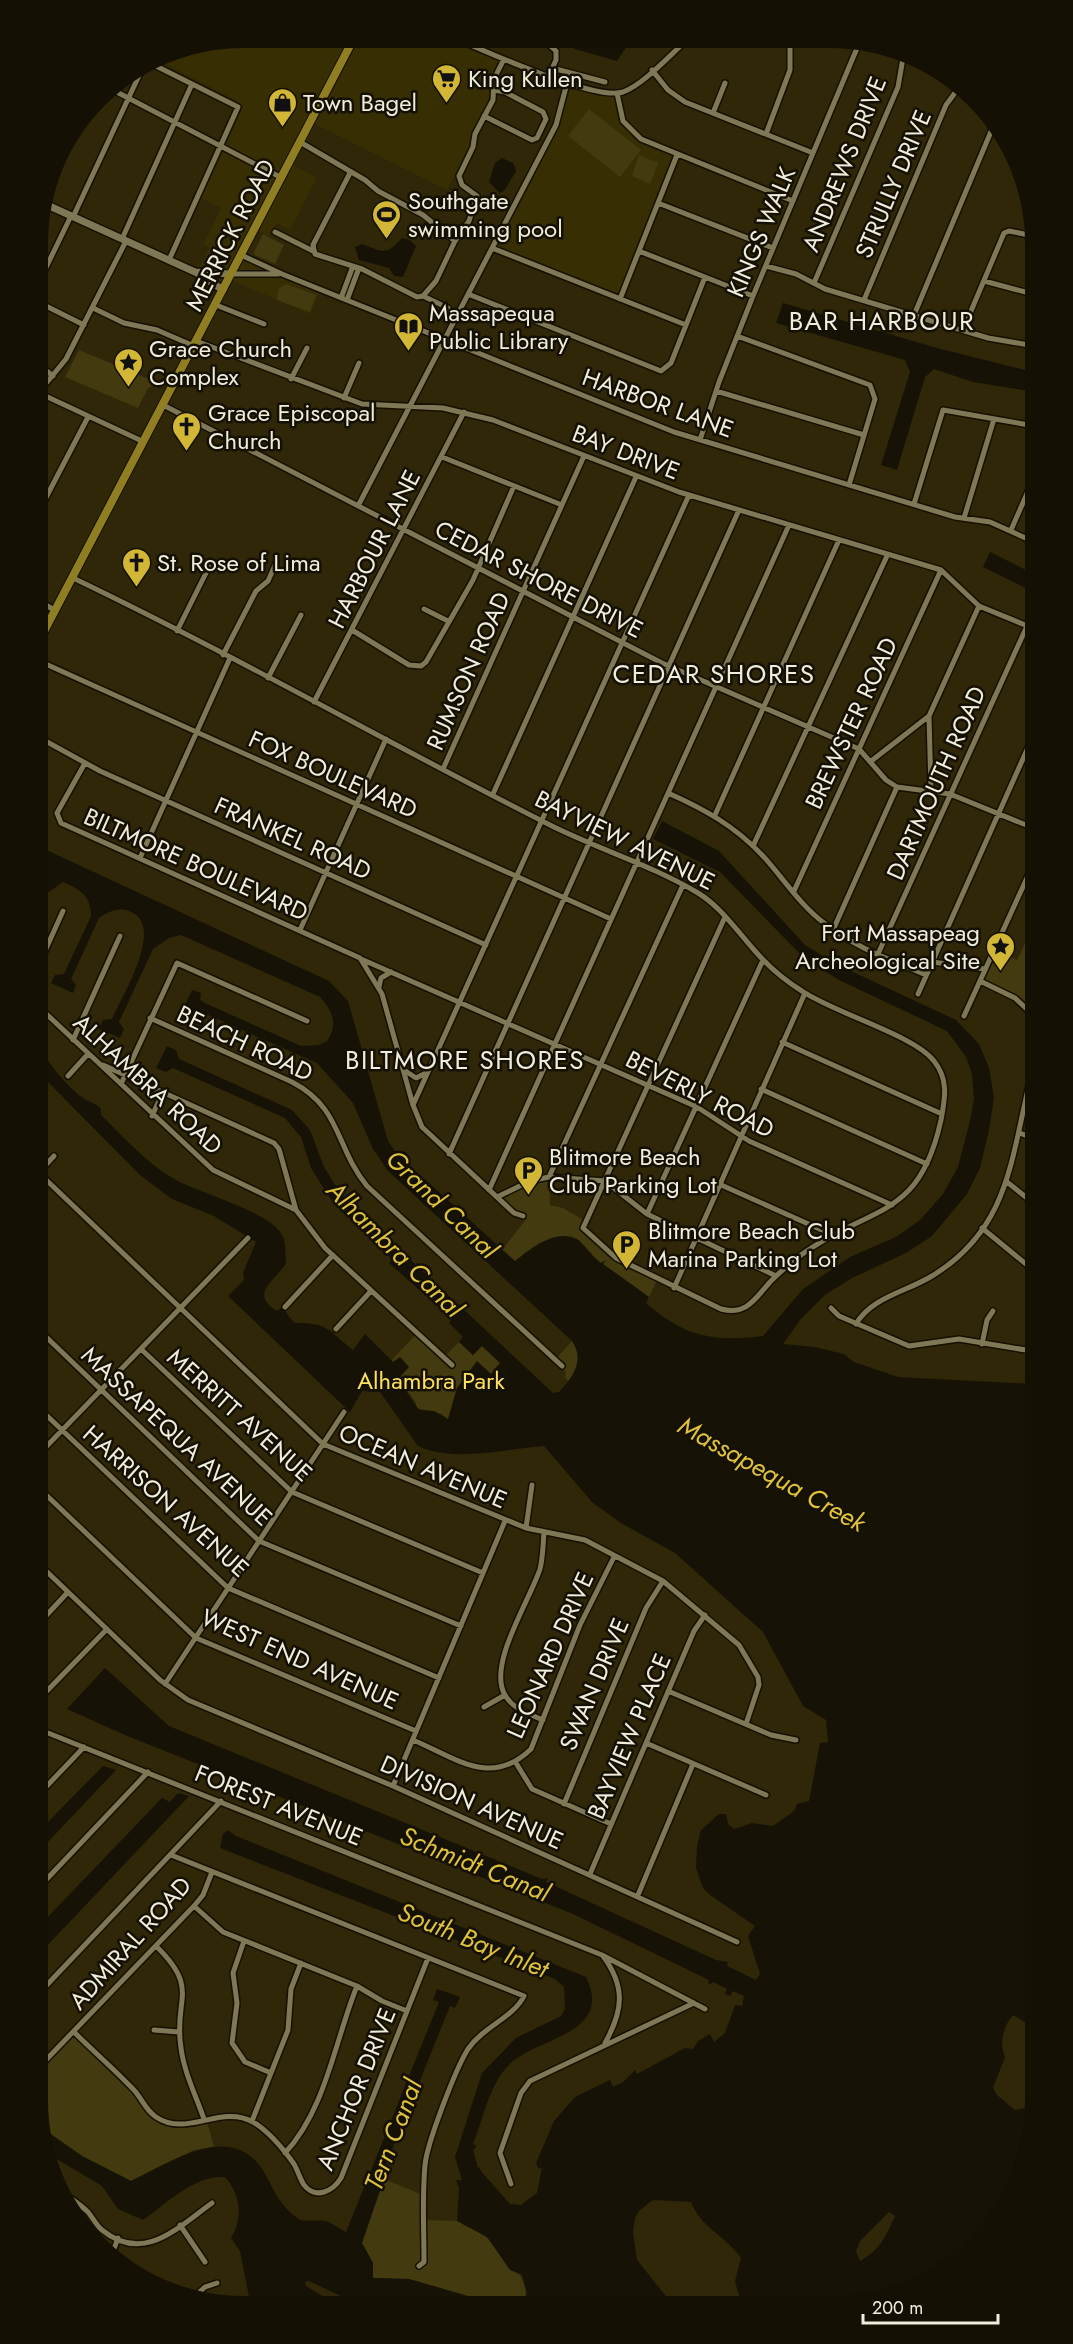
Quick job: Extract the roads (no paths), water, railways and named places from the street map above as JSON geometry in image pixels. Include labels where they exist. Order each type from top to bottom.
[{"type":"main road","name":"MERRICK ROAD","points":[[48,626],[349,48]]},
{"type":"main road","points":[[52,207],[195,272],[223,290]]},
{"type":"main road","points":[[195,272],[231,274]]},
{"type":"street","points":[[478,48],[548,77],[616,93],[630,88],[678,48]]},
{"type":"street","points":[[548,77],[556,51],[553,48]]},
{"type":"street","points":[[765,134],[790,70],[790,48]]},
{"type":"street","name":"KINGS WALK","points":[[700,440],[716,391],[753,296],[856,50]]},
{"type":"street","points":[[423,296],[440,273],[455,241],[469,221],[477,199],[474,191],[460,182],[459,176],[494,90],[494,79],[504,59]]},
{"type":"street","name":"ANDREWS DRIVE","points":[[814,283],[898,87],[902,62]]},
{"type":"street","points":[[159,68],[238,107],[169,260]]},
{"type":"street","points":[[552,68],[605,82]]},
{"type":"street","points":[[652,70],[677,98],[813,153]]},
{"type":"street","points":[[48,264],[137,80]]},
{"type":"street","points":[[712,113],[725,82]]},
{"type":"street","points":[[358,506],[556,124],[567,83]]},
{"type":"street","points":[[48,382],[66,359],[93,308],[192,84]]},
{"type":"street","points":[[484,116],[532,140],[537,138],[546,120],[543,112],[505,92],[494,90]]},
{"type":"street","points":[[119,93],[282,178]]},
{"type":"street","points":[[616,93],[624,120],[634,134],[677,155],[793,201]]},
{"type":"street","name":"STRULLY DRIVE","points":[[864,300],[946,105],[955,93]]},
{"type":"street","points":[[914,315],[991,133]]},
{"type":"street","points":[[300,142],[365,180],[378,191],[423,215],[455,241]]},
{"type":"street","points":[[620,298],[677,155]]},
{"type":"street","points":[[313,251],[313,245],[350,172]]},
{"type":"street","points":[[658,203],[773,248]]},
{"type":"street","points":[[963,330],[1004,233],[1009,231],[1024,234]]},
{"type":"street","points":[[275,232],[313,251],[325,260],[356,267],[417,297],[423,296],[448,308]]},
{"type":"street","points":[[492,248],[686,325]]},
{"type":"street","points":[[639,251],[753,296]]},
{"type":"street","name":"HARBOR LANE","points":[[241,255],[282,274],[674,432],[914,504],[964,518],[990,522],[1025,537]]},
{"type":"street","points":[[766,266],[864,300],[963,330],[1025,344]]},
{"type":"street","points":[[344,299],[356,267]]},
{"type":"street","name":"HARBOR LANE","points":[[231,274],[282,274]]},
{"type":"street","points":[[468,294],[661,371],[671,363],[705,277]]},
{"type":"street","points":[[984,281],[1025,292]]},
{"type":"street","points":[[216,305],[264,324]]},
{"type":"street","points":[[48,307],[84,325]]},
{"type":"street","name":"BAY DRIVE","points":[[93,308],[129,324],[157,330],[362,404],[443,408],[493,420],[636,477],[689,495],[940,570],[979,606],[1025,625]]},
{"type":"street","points":[[737,336],[870,385],[875,399],[849,485]]},
{"type":"street","points":[[291,379],[307,348]]},
{"type":"street","points":[[344,398],[359,363]]},
{"type":"street","points":[[48,372],[53,376]]},
{"type":"street","points":[[716,391],[864,435]]},
{"type":"street","points":[[48,397],[144,442]]},
{"type":"street","name":"CEDAR SHORE DRIVE","points":[[163,405],[622,643],[669,666],[859,749],[886,780],[897,787]]},
{"type":"street","points":[[914,504],[941,413],[945,409],[1025,424]]},
{"type":"street","name":"HARBOUR LANE","points":[[314,702],[464,412]]},
{"type":"street","points":[[48,494],[88,417]]},
{"type":"street","points":[[964,518],[994,419]]},
{"type":"street","name":"RUMSON ROAD","points":[[443,769],[584,456]]},
{"type":"street","points":[[442,457],[562,505]]},
{"type":"street","points":[[493,794],[636,477]]},
{"type":"street","points":[[352,630],[376,642],[402,662],[416,666],[426,662],[448,621],[461,604],[514,486]]},
{"type":"street","points":[[413,1106],[689,495]]},
{"type":"street","points":[[1011,530],[1025,498]]},
{"type":"street","points":[[449,1154],[739,510]]},
{"type":"street","points":[[489,1190],[789,525]]},
{"type":"street","points":[[715,815],[839,540]]},
{"type":"street","points":[[753,846],[887,556]]},
{"type":"street","points":[[223,655],[256,591],[268,581],[276,563]]},
{"type":"street","points":[[177,631],[208,567]]},
{"type":"street","name":"BREWSTER ROAD","points":[[794,891],[940,570]]},
{"type":"street","name":"BAYVIEW AVENUE","points":[[73,578],[542,820],[683,885],[707,899],[763,960],[805,993],[928,1053],[938,1067],[945,1084],[935,1147],[912,1189],[892,1205],[833,1235],[802,1254],[776,1276],[752,1304],[735,1311],[721,1309],[616,1258],[583,1230],[604,1181]]},
{"type":"street","points":[[48,606],[57,611]]},
{"type":"street","points":[[931,790],[929,716],[979,606]]},
{"type":"street","points":[[424,609],[448,621]]},
{"type":"street","points":[[268,678],[302,615]]},
{"type":"street","name":"DARTMOUTH ROAD","points":[[879,954],[1025,632]]},
{"type":"street","points":[[140,858],[230,658]]},
{"type":"street","name":"FOX BOULEVARD","points":[[48,665],[611,919]]},
{"type":"street","points":[[870,762],[929,716]]},
{"type":"street","points":[[300,930],[386,739]]},
{"type":"street","points":[[48,742],[85,763]]},
{"type":"street","points":[[918,994],[1025,754]]},
{"type":"street","name":"FRANKEL ROAD","points":[[85,763],[486,945]]},
{"type":"street","name":"BILTMORE BOULEVARD","points":[[85,763],[57,813],[62,823],[360,958]]},
{"type":"street","points":[[833,930],[897,787],[950,794],[1025,824]]},
{"type":"street","points":[[668,793],[715,815],[753,846],[833,930],[856,945],[926,975]]},
{"type":"street","points":[[964,1016],[1025,882]]},
{"type":"street","points":[[549,1177],[683,885]]},
{"type":"street","points":[[48,944],[63,911]]},
{"type":"street","points":[[604,1181],[725,917]]},
{"type":"street","points":[[73,1040],[120,936]]},
{"type":"street","points":[[360,958],[379,987],[413,1106],[422,1127],[514,1213],[523,1216]]},
{"type":"street","name":"BEVERLY ROAD","points":[[360,958],[697,1107],[740,1135],[892,1205]]},
{"type":"street","points":[[647,1214],[763,960]]},
{"type":"street","points":[[932,962],[985,969]]},
{"type":"street","points":[[121,1084],[177,963],[307,1021]]},
{"type":"street","points":[[379,987],[381,978],[391,972]]},
{"type":"street","points":[[980,981],[1015,998],[1025,1007]]},
{"type":"street","points":[[674,1288],[805,993]]},
{"type":"street","name":"ALHAMBRA ROAD","points":[[48,1015],[152,1116],[213,1170],[297,1210]]},
{"type":"street","name":"BEACH ROAD","points":[[150,1018],[292,1082],[313,1094],[332,1117],[348,1157],[367,1186],[562,1366]]},
{"type":"street","points":[[782,1042],[942,1114]]},
{"type":"street","points":[[68,1076],[88,1054]]},
{"type":"street","points":[[98,1063],[274,1143],[279,1149],[297,1210],[313,1235],[452,1365]]},
{"type":"street","points":[[404,1070],[416,1078],[428,1072]]},
{"type":"street","points":[[761,1089],[927,1164]]},
{"type":"street","points":[[152,1116],[163,1092]]},
{"type":"street","points":[[856,1324],[869,1306],[918,1284],[948,1265],[982,1228],[993,1213],[1007,1182],[1025,1108]]},
{"type":"street","points":[[1020,1133],[1025,1135]]},
{"type":"street","points":[[48,1162],[54,1156]]},
{"type":"street","points":[[497,1197],[530,1181],[549,1177],[604,1181],[647,1214],[776,1276]]},
{"type":"street","name":"OCEAN AVENUE","points":[[48,1182],[323,1444],[505,1521],[526,1528],[577,1537],[663,1581],[739,1645],[758,1677],[759,1692],[746,1724]]},
{"type":"street","points":[[1007,1182],[1025,1196]]},
{"type":"street","points":[[719,1184],[833,1235]]},
{"type":"street","points":[[982,1228],[1025,1263]]},
{"type":"street","points":[[48,1445],[248,1238]]},
{"type":"street","points":[[285,1307],[333,1255]]},
{"type":"street","points":[[336,1329],[371,1291]]},
{"type":"street","points":[[831,1308],[839,1316],[909,1346],[952,1339],[1025,1350]]},
{"type":"street","points":[[982,1344],[987,1320],[993,1311]]},
{"type":"street","name":"MASSAPEQUA AVENUE","points":[[48,1339],[259,1541],[461,1626]]},
{"type":"street","name":"MERRITT AVENUE","points":[[141,1349],[292,1492],[483,1574]]},
{"type":"street","points":[[48,1573],[163,1682],[196,1638],[344,1412]]},
{"type":"street","name":"HARRISON AVENUE","points":[[48,1417],[228,1588],[439,1678]]},
{"type":"street","points":[[526,1528],[532,1485]]},
{"type":"street","name":"WEST END AVENUE","points":[[48,1497],[196,1638],[416,1731]]},
{"type":"street","points":[[393,1786],[505,1521]]},
{"type":"street","points":[[543,1720],[518,1709],[505,1695],[501,1679],[502,1661],[540,1568],[544,1532]]},
{"type":"street","name":"LEONARD DRIVE","points":[[412,1740],[481,1768],[498,1769],[516,1763],[531,1749],[580,1625],[614,1557]]},
{"type":"street","name":"SWAN DRIVE","points":[[564,1804],[646,1608],[663,1581]]},
{"type":"street","points":[[48,1614],[68,1592]]},
{"type":"street","name":"BAYVIEW PLACE","points":[[590,1874],[694,1630],[705,1615]]},
{"type":"street","points":[[48,1690],[107,1629]]},
{"type":"street","name":"DIVISION AVENUE","points":[[163,1682],[189,1700],[393,1786],[638,1895],[737,1942]]},
{"type":"street","points":[[668,1691],[771,1735],[796,1740]]},
{"type":"street","points":[[484,1707],[505,1695]]},
{"type":"street","name":"FOREST AVENUE","points":[[48,1733],[602,1955],[705,2009]]},
{"type":"street","points":[[646,1743],[766,1795]]},
{"type":"street","points":[[48,1785],[84,1747]]},
{"type":"street","points":[[516,1763],[532,1789],[611,1824]]},
{"type":"street","points":[[638,1895],[693,1764]]},
{"type":"street","points":[[48,1878],[148,1772]]},
{"type":"street","points":[[48,1984],[221,1801]]},
{"type":"street","points":[[171,1856],[524,1996],[518,2008],[499,2019],[476,2039],[460,2064],[425,2164],[422,2264]]},
{"type":"street","name":"ADMIRAL ROAD","points":[[48,2058],[194,1906],[203,1895],[212,1872]]},
{"type":"street","points":[[194,1906],[223,1932],[357,1986],[382,2001],[407,2011]]},
{"type":"street","points":[[244,1941],[233,1973],[237,2003],[232,2043],[245,2062],[271,2073]]},
{"type":"street","points":[[156,1946],[174,1964],[181,1980],[183,2000],[179,2032],[182,2056],[204,2119]]},
{"type":"street","points":[[602,1955],[611,1968],[621,2006],[616,2024],[605,2043]]},
{"type":"street","name":"ANCHOR DRIVE","points":[[252,2121],[285,2153],[310,2190],[323,2193],[336,2187],[428,1958]]},
{"type":"street","points":[[74,2032],[134,2090],[145,2107],[156,2118],[182,2126],[204,2119],[232,2117],[252,2121],[288,2030],[291,1989],[301,1963]]},
{"type":"street","points":[[285,2153],[302,2134],[332,2061],[357,1986]]},
{"type":"street","points":[[511,2184],[500,2153],[525,2086],[535,2077],[694,2003]]},
{"type":"street","points":[[154,2030],[179,2032]]},
{"type":"street","points":[[78,2204],[104,2231],[135,2245],[147,2245],[212,2203]]},
{"type":"street","points":[[180,2225],[206,2262]]},
{"type":"street","points":[[114,2248],[118,2238]]},
{"type":"street","points":[[201,2291],[217,2283]]},
{"type":"water","points":[[574,48],[626,48],[617,61]]},
{"type":"water","points":[[502,158],[513,163],[516,171],[505,190],[500,193],[489,182],[495,163]]},
{"type":"water","points":[[402,238],[410,240],[416,246],[403,277],[394,276],[389,268],[359,260],[355,247],[362,244],[384,251],[392,248]]},
{"type":"water","points":[[783,303],[937,348],[1025,370],[1025,390],[973,382],[934,369],[925,377],[897,470],[881,465],[910,372],[905,360],[776,323]]},
{"type":"water","points":[[990,552],[1025,570],[1025,588],[983,567]]},
{"type":"water","points":[[662,821],[719,851],[805,945],[836,964],[956,1020],[979,1044],[989,1068],[994,1097],[989,1130],[980,1168],[967,1194],[932,1236],[906,1253],[852,1278],[825,1295],[800,1320],[783,1344],[814,1347],[844,1354],[854,1362],[898,1377],[1025,1384],[1025,2022],[1013,2015],[1004,2030],[1002,2041],[1005,2057],[993,2088],[997,2095],[1015,2110],[1025,2108],[1025,2113],[1021,2139],[1010,2175],[992,2209],[977,2229],[949,2256],[904,2281],[855,2294],[739,2296],[735,2281],[741,2258],[735,2250],[707,2225],[695,2211],[691,2202],[653,2200],[639,2211],[635,2218],[633,2232],[637,2260],[666,2296],[526,2296],[522,2275],[510,2270],[487,2237],[457,2221],[459,2188],[456,2180],[462,2180],[455,2157],[482,2073],[516,2038],[561,2016],[565,2009],[564,1987],[555,1979],[433,1931],[429,1933],[430,1930],[220,1848],[223,1834],[228,1830],[236,1836],[586,1977],[592,1995],[590,2010],[583,2021],[571,2031],[513,2061],[505,2069],[493,2088],[473,2144],[477,2146],[473,2150],[478,2168],[480,2167],[480,2170],[510,2204],[521,2205],[537,2193],[542,2167],[539,2169],[536,2163],[554,2121],[575,2097],[610,2080],[613,2087],[623,2082],[635,2070],[637,2074],[685,2048],[693,2049],[698,2041],[710,2034],[714,2042],[725,2033],[735,2005],[742,2006],[744,1996],[733,1991],[730,1996],[725,1994],[727,1989],[713,1982],[708,1983],[709,1980],[573,1914],[125,1735],[67,1709],[105,1668],[169,1726],[542,1879],[548,1878],[546,1882],[716,1960],[728,1962],[727,1966],[756,1980],[760,1974],[748,1936],[755,1926],[703,1888],[696,1868],[697,1846],[701,1830],[719,1814],[726,1814],[728,1824],[734,1829],[752,1823],[773,1826],[794,1811],[797,1804],[809,1801],[820,1743],[828,1742],[826,1720],[803,1706],[763,1632],[675,1553],[621,1523],[592,1502],[544,1446],[480,1454],[448,1454],[418,1446],[380,1392],[362,1391],[350,1412],[228,1296],[244,1280],[243,1273],[256,1242],[214,1216],[172,1199],[140,1175],[48,1082],[48,1060],[67,1084],[79,1095],[99,1107],[101,1115],[137,1151],[167,1175],[247,1210],[272,1224],[284,1239],[286,1263],[267,1286],[265,1298],[268,1304],[277,1311],[282,1307],[294,1323],[315,1324],[327,1329],[353,1350],[365,1334],[393,1362],[400,1357],[409,1367],[398,1379],[419,1410],[434,1411],[448,1419],[457,1388],[477,1361],[491,1374],[500,1363],[482,1346],[473,1355],[459,1342],[463,1337],[449,1323],[452,1319],[389,1263],[392,1259],[333,1203],[311,1168],[301,1137],[285,1118],[173,1068],[166,1072],[156,1068],[167,1046],[176,1050],[179,1059],[292,1110],[310,1130],[324,1167],[342,1196],[553,1393],[559,1392],[576,1368],[576,1348],[572,1341],[388,1171],[373,1149],[353,1103],[317,1063],[206,1014],[197,1012],[191,1016],[182,1012],[192,990],[201,993],[200,1000],[207,1004],[301,1046],[319,1045],[327,1041],[333,1028],[331,1012],[320,997],[181,935],[169,938],[153,949],[119,1022],[124,1029],[120,1038],[99,1029],[103,1020],[112,1019],[132,978],[143,945],[144,930],[140,918],[125,910],[113,911],[99,918],[71,979],[76,985],[73,993],[51,983],[55,975],[64,974],[91,916],[89,903],[74,887],[63,882],[48,892],[48,851],[329,981],[348,1001],[388,1141],[397,1154],[515,1261],[543,1241],[569,1236],[577,1239],[601,1263],[606,1260],[603,1264],[649,1297],[646,1303],[674,1323],[687,1330],[714,1337],[745,1338],[763,1336],[803,1289],[850,1257],[896,1237],[920,1220],[943,1194],[958,1167],[974,1099],[972,1074],[966,1057],[947,1031],[839,980],[805,959],[720,872],[653,839]],"holes":[[[889,2212],[895,2216],[882,2242],[860,2261],[856,2251],[860,2241]]]},
{"type":"water","points":[[103,1766],[116,1770],[48,1842],[48,1822]]},
{"type":"water","points":[[178,1793],[189,1796],[48,1945],[48,1917],[162,1798],[170,1802]]},
{"type":"water","name":"Tern Canal","points":[[437,1989],[460,1997],[455,2008],[450,2006],[381,2177],[384,2179],[362,2243],[373,2263],[373,2278],[409,2279],[468,2296],[341,2296],[309,2281],[305,2282],[306,2286],[323,2296],[249,2296],[240,2251],[231,2238],[239,2215],[237,2199],[225,2177],[202,2180],[192,2185],[143,2220],[118,2209],[102,2186],[58,2160],[52,2135],[82,2156],[131,2181],[164,2164],[200,2150],[218,2147],[235,2148],[251,2156],[264,2172],[282,2204],[292,2214],[302,2220],[326,2221],[346,2232],[439,2002],[433,2000]]},
{"type":"place","name":"King Kullen","points":[[447,104]]},
{"type":"place","name":"Town Bagel","points":[[282,128]]},
{"type":"place","name":"Southgate swimming pool","points":[[387,240]]},
{"type":"place","name":"Massapequa Public Library","points":[[408,352]]},
{"type":"place","name":"Grace Church Complex","points":[[128,388]]},
{"type":"place","name":"Grace Episcopal Church","points":[[187,452]]},
{"type":"place","name":"St. Rose of Lima","points":[[136,588]]},
{"type":"place","name":"Fort Massapeag Archeological Site","points":[[1001,972]]},
{"type":"place","name":"Blitmore Beach Club Parking Lot","points":[[528,1196]]},
{"type":"place","name":"Blitmore Beach Club Marina Parking Lot","points":[[627,1270]]},
{"type":"district","name":"BAR HARBOUR","points":[[882,321]]},
{"type":"district","name":"CEDAR SHORES","points":[[714,674]]},
{"type":"district","name":"BILTMORE SHORES","points":[[465,1060]]},
{"type":"water label","name":"Grand Canal","points":[[442,1204]]},
{"type":"water label","name":"Alhambra Canal","points":[[395,1249]]},
{"type":"water label","name":"Massapequa Creek","points":[[772,1474]]},
{"type":"water label","name":"Schmidt Canal","points":[[475,1864]]},
{"type":"water label","name":"South Bay Inlet","points":[[473,1940]]},
{"type":"park label","name":"Alhambra Park","points":[[431,1380]]}]
